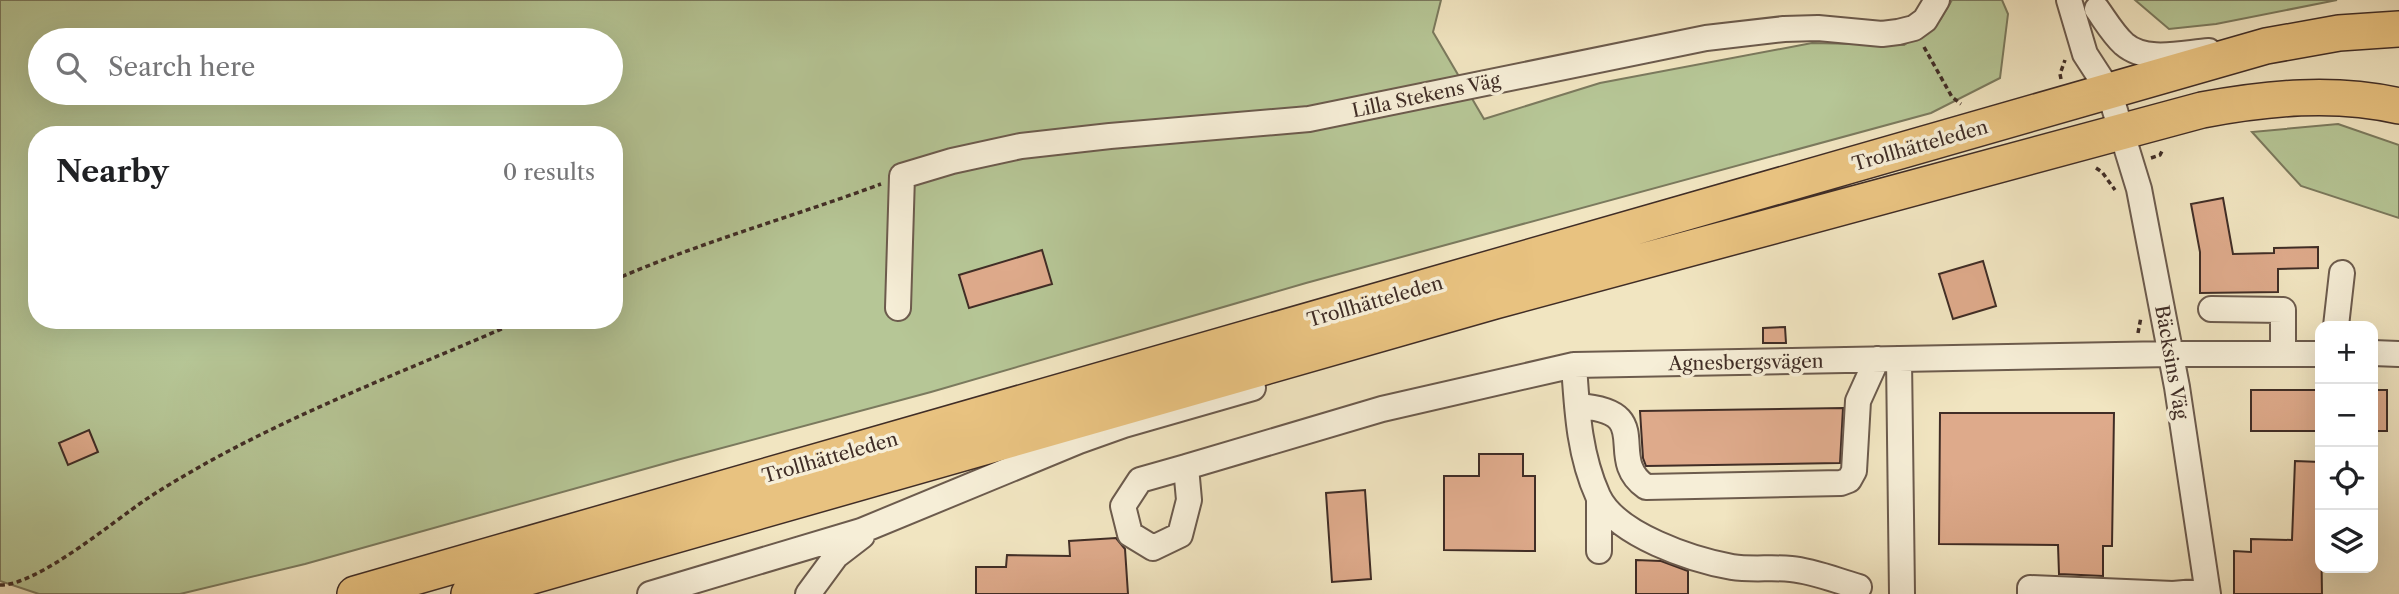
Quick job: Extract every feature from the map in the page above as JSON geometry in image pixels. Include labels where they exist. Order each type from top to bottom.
[{"type":"highway","name":"Trollhätteleden","points":[[355,594],[2266,46],[2340,33],[2399,29]]},
{"type":"highway","name":"Trollhätteleden","points":[[469,594],[1495,302],[2202,110],[2246,102],[2339,98],[2399,106]]},
{"type":"street","points":[[1914,28],[1925,20],[1937,0]]},
{"type":"street","points":[[2069,0],[2085,54],[2109,91]]},
{"type":"street","points":[[2095,4],[2109,49],[2109,91]]},
{"type":"street","points":[[2095,4],[2124,45],[2137,52],[2154,56],[2266,46]]},
{"type":"street","name":"Lilla Stekens Väg","points":[[902,176],[952,161],[1021,146],[1309,119],[1706,38],[1784,29],[1818,28],[1882,34],[1914,28]]},
{"type":"street","name":"Bäcksins Väg","points":[[2109,91],[2139,189],[2171,354],[2207,592]]},
{"type":"street","points":[[898,308],[902,176]]},
{"type":"street","points":[[2337,321],[2342,273]]},
{"type":"street","points":[[650,594],[886,522],[1016,465],[1124,425],[1464,326],[1495,302]]},
{"type":"street","points":[[2211,309],[2283,310],[2283,354]]},
{"type":"street","name":"Agnesbergsvägen","points":[[1186,467],[1382,409],[1574,365],[1888,359],[2060,346],[2171,354],[2315,354]]},
{"type":"street","points":[[2378,354],[2399,354]]},
{"type":"street","points":[[1577,406],[1599,407],[1615,414],[1626,427],[1629,468],[1634,479],[1646,487],[1841,483],[1849,480],[1854,471],[1858,401],[1888,359]]},
{"type":"street","points":[[1888,359],[1902,494],[1902,594]]},
{"type":"street","points":[[1574,365],[1583,453],[1599,499],[1615,520],[1638,535],[1667,548],[1733,567],[1794,569],[1859,587]]},
{"type":"street","points":[[1599,499],[1599,551]]},
{"type":"street","points":[[808,594],[828,565],[844,548],[886,522]]},
{"type":"street","points":[[2030,594],[2030,588],[2173,594],[2207,592]]},
{"type":"path","points":[[1914,28],[1952,97],[1967,108]]},
{"type":"path","points":[[2055,81],[2060,74]]},
{"type":"path","points":[[623,276],[650,264],[902,176]]},
{"type":"path","points":[[0,585],[35,574],[145,500],[228,450],[502,329]]},
{"type":"green space","points":[[0,0],[1441,0],[1433,32],[1484,119],[1600,83],[1812,43],[1904,45],[1940,20],[1952,0],[2002,0],[2008,14],[2000,78],[1931,113],[1306,283],[931,392],[305,564],[180,594],[39,594],[0,581]]},
{"type":"green space","points":[[2135,0],[2337,0],[2216,24],[2169,29]]},
{"type":"green space","points":[[2338,124],[2399,145],[2399,218],[2301,186],[2252,132]]},
{"type":"building","points":[[2223,198],[2233,254],[2274,253],[2274,248],[2318,247],[2318,268],[2278,269],[2278,292],[2200,293],[2200,252],[2191,204]]},
{"type":"building","points":[[1042,250],[1052,284],[969,308],[959,275]]},
{"type":"building","points":[[1983,261],[1996,306],[1953,319],[1939,274]]},
{"type":"building","points":[[1785,327],[1786,343],[1763,343],[1763,328]]},
{"type":"building","points":[[2251,390],[2315,390],[2315,431],[2251,431]]},
{"type":"building","points":[[2378,390],[2387,390],[2387,431],[2378,431]]},
{"type":"building","points":[[1843,408],[1840,463],[1646,466],[1643,458],[1640,411]]},
{"type":"building","points":[[1940,413],[2114,413],[2112,546],[2103,546],[2103,576],[2059,574],[2058,545],[1939,544]]},
{"type":"building","points":[[89,430],[98,452],[68,465],[59,443]]},
{"type":"building","points":[[1479,454],[1523,454],[1523,476],[1535,476],[1535,551],[1444,550],[1444,476],[1479,476]]},
{"type":"building","points":[[2295,461],[2315,462],[2315,573],[2322,573],[2322,594],[2234,594],[2234,551],[2251,552],[2251,539],[2292,540]]},
{"type":"building","points":[[1365,490],[1371,579],[1332,582],[1326,493]]},
{"type":"building","points":[[1116,538],[1125,549],[1128,594],[976,594],[976,567],[1006,567],[1007,555],[1070,556],[1069,541]]},
{"type":"building","points":[[1636,560],[1661,561],[1688,571],[1688,594],[1636,594]]}]
